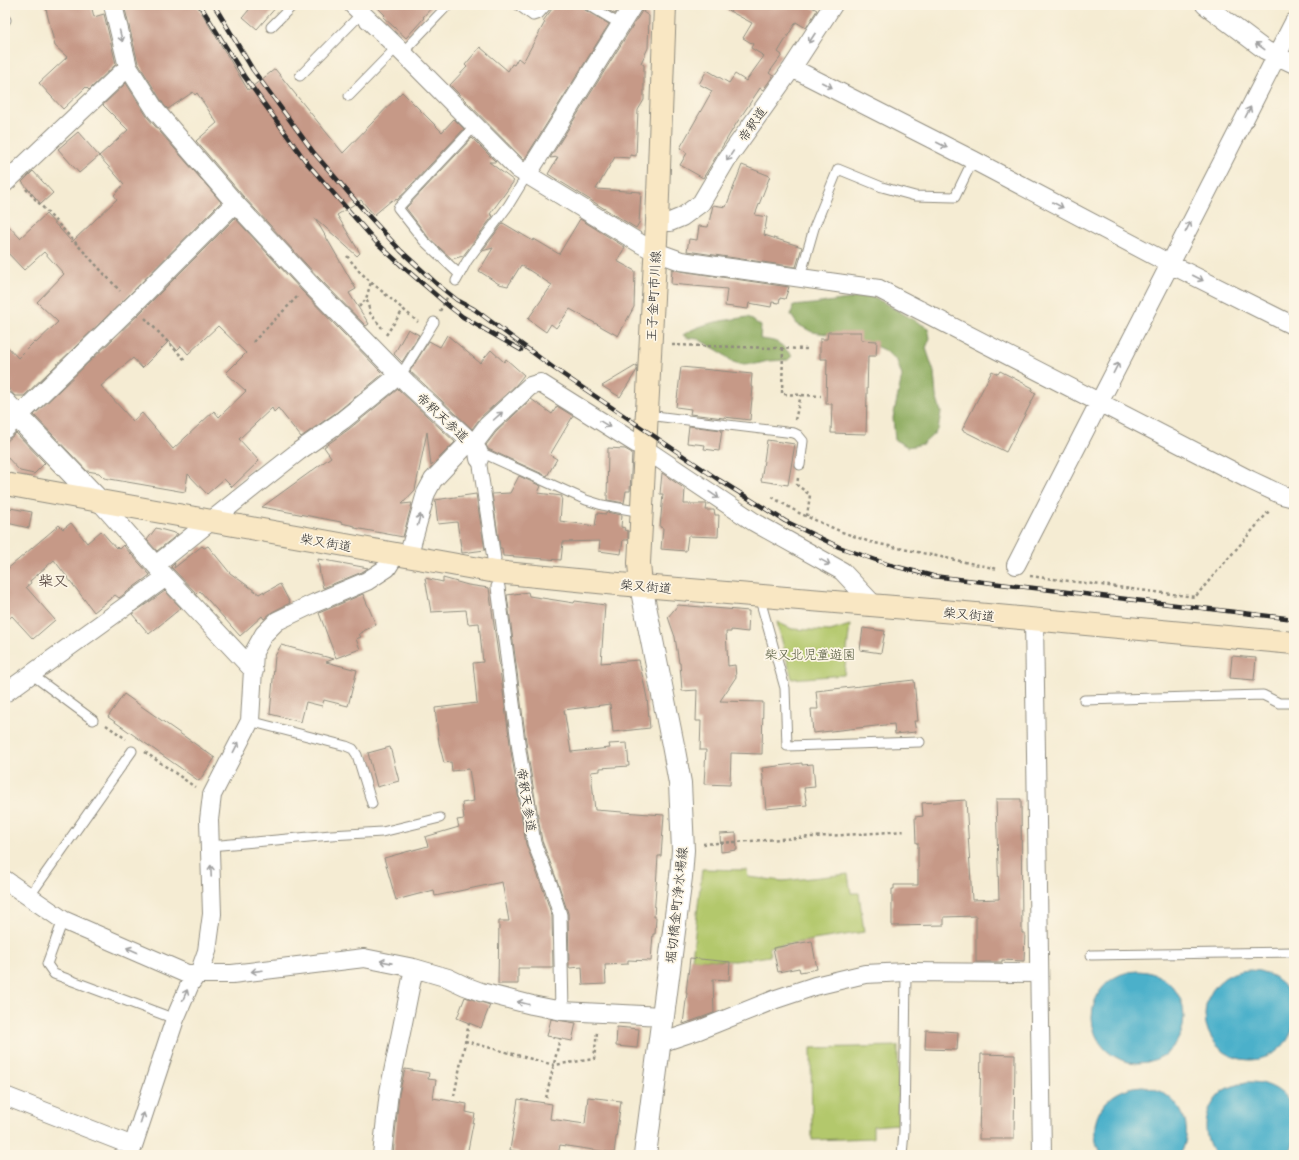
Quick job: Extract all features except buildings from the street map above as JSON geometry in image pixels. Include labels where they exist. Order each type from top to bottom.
[{"type":"main road","name":"王子金町市川線","points":[[641,586],[639,563],[656,252],[665,5]]},
{"type":"main road","name":"柴又街道","points":[[5,484],[210,522],[496,572],[1294,643]]},
{"type":"street","name":"帝釈天参道","points":[[113,5],[128,67],[156,111],[235,203],[310,284],[375,351],[475,449]]},
{"type":"street","points":[[527,175],[633,5]]},
{"type":"street","points":[[1205,5],[1265,50],[1294,64]]},
{"type":"street","name":"帝釈道","points":[[657,222],[670,222],[682,217],[701,203],[727,159],[792,68],[830,6]]},
{"type":"street","points":[[358,9],[518,169],[656,252],[681,261],[879,289],[1250,480],[1288,496]]},
{"type":"street","points":[[1015,570],[1098,402],[1294,22]]},
{"type":"street","points":[[9,180],[128,67]]},
{"type":"street","points":[[792,68],[973,160],[1170,264],[1294,326]]},
{"type":"street","points":[[235,203],[133,305],[9,416],[99,501],[161,571],[254,671]]},
{"type":"street","points":[[5,693],[161,571],[210,522],[299,451],[343,420],[399,374]]},
{"type":"street","points":[[5,1096],[131,1150],[175,1019],[190,984],[201,968],[207,951],[212,914],[209,820],[212,795],[250,721],[254,652],[264,634],[277,621],[314,603],[367,581],[402,556],[426,493],[434,480],[475,449],[488,425],[530,386],[540,383],[645,449],[754,522],[842,572],[874,605]]},
{"type":"street","points":[[475,449],[494,559]]},
{"type":"street","name":"堀切橋金町浄水場線","points":[[641,586],[674,745],[680,783],[683,850],[681,877],[645,1155]]},
{"type":"street","name":"帝釈天参道","points":[[498,587],[519,750],[534,842],[551,886],[560,915],[562,1011]]},
{"type":"street","points":[[1034,620],[1038,973],[1042,1155]]},
{"type":"street","points":[[5,880],[63,920],[187,974],[232,974],[364,958],[414,968],[448,978],[465,986],[496,996],[562,1011],[663,1016]]},
{"type":"street","points":[[382,1155],[389,1092],[414,968]]},
{"type":"street","points":[[660,1043],[698,1030],[776,999],[815,986],[865,974],[906,972],[1038,973]]},
{"type":"lane","points":[[271,27],[293,5]]},
{"type":"lane","points":[[349,96],[448,5]]},
{"type":"lane","points":[[518,5],[533,16],[539,14],[547,5]]},
{"type":"lane","points":[[588,5],[620,24]]},
{"type":"lane","points":[[300,76],[358,9]]},
{"type":"lane","points":[[475,126],[398,208],[424,241],[458,278],[467,261],[508,206],[527,175]]},
{"type":"lane","points":[[800,277],[814,228],[838,169],[882,187],[915,196],[955,197],[973,160]]},
{"type":"lane","points":[[399,374],[404,370],[434,322]]},
{"type":"lane","points":[[647,415],[794,433],[803,441],[800,465]]},
{"type":"lane","points":[[475,449],[586,500],[602,505],[642,512]]},
{"type":"lane","points":[[759,596],[785,688],[787,746],[920,742]]},
{"type":"lane","points":[[31,674],[93,720]]},
{"type":"lane","points":[[1084,700],[1263,695],[1279,703],[1294,702]]},
{"type":"lane","points":[[250,721],[353,749],[357,755],[372,804]]},
{"type":"lane","points":[[28,897],[132,751]]},
{"type":"lane","points":[[210,846],[382,832],[440,818]]},
{"type":"lane","points":[[63,920],[47,964],[54,974],[175,1019]]},
{"type":"lane","points":[[1091,955],[1294,952]]},
{"type":"lane","points":[[902,1155],[904,1132],[906,972]]},
{"type":"path","points":[[9,180],[133,305],[186,361]]},
{"type":"path","points":[[347,256],[359,271],[428,331]]},
{"type":"path","points":[[434,322],[458,278]]},
{"type":"path","points":[[346,321],[366,299],[371,282]]},
{"type":"path","points":[[253,342],[310,284]]},
{"type":"path","points":[[366,299],[370,313],[387,334]]},
{"type":"path","points":[[375,351],[403,310]]},
{"type":"path","points":[[671,345],[807,349]]},
{"type":"path","points":[[783,348],[782,394],[821,396]]},
{"type":"path","points":[[794,433],[801,395]]},
{"type":"path","points":[[800,465],[797,485],[810,495],[807,516]]},
{"type":"path","points":[[772,497],[807,516],[842,532],[870,542],[1015,570],[1195,597],[1288,496]]},
{"type":"path","points":[[93,720],[96,722],[101,721],[130,741]]},
{"type":"path","points":[[142,750],[198,789],[212,795]]},
{"type":"path","points":[[698,844],[906,831]]},
{"type":"path","points":[[465,1041],[554,1065],[594,1059],[599,1012]]},
{"type":"path","points":[[454,1096],[469,1023]]},
{"type":"path","points":[[546,1098],[560,1038]]},
{"type":"green space","points":[[869,296],[883,302],[928,328],[930,338],[926,348],[934,372],[936,396],[941,412],[938,430],[923,444],[908,447],[895,440],[893,418],[902,376],[897,361],[886,351],[869,343],[841,336],[812,332],[797,324],[791,315],[793,306]]},
{"type":"green space","points":[[748,317],[761,326],[760,339],[778,343],[792,356],[788,360],[768,361],[756,364],[740,364],[733,362],[719,351],[698,339],[688,338],[683,335],[706,324]]},
{"type":"green space","name":"柴又北児童遊園","points":[[777,622],[792,629],[830,631],[850,625],[844,675],[792,679]]},
{"type":"green space","points":[[702,869],[747,870],[748,877],[783,881],[848,874],[851,893],[859,893],[864,932],[769,947],[770,956],[735,961],[692,959]]},
{"type":"green space","points":[[898,1046],[898,1124],[873,1126],[873,1138],[812,1140],[811,1048]]},
{"type":"water","points":[[1241,970],[1259,970],[1275,977],[1288,990],[1295,1006],[1295,1024],[1288,1040],[1275,1053],[1259,1060],[1241,1060],[1225,1053],[1212,1040],[1205,1024],[1205,1006],[1212,990],[1225,977]]},
{"type":"water","points":[[1138,971],[1155,975],[1170,985],[1180,1000],[1184,1017],[1180,1034],[1170,1049],[1155,1059],[1138,1063],[1121,1059],[1106,1049],[1096,1034],[1092,1017],[1096,1000],[1106,985],[1121,975]]},
{"type":"water","points":[[1246,1082],[1268,1085],[1280,1092],[1290,1103],[1294,1114],[1294,1136],[1293,1145],[1288,1155],[1215,1155],[1210,1147],[1207,1139],[1206,1121],[1212,1104],[1225,1090]]},
{"type":"water","points":[[1142,1086],[1165,1094],[1174,1101],[1180,1110],[1185,1121],[1186,1132],[1185,1143],[1180,1155],[1101,1155],[1096,1142],[1095,1130],[1101,1108],[1108,1100],[1118,1093],[1129,1088]]},
{"type":"railway","points":[[200,5],[244,76],[307,163],[377,243],[463,317],[521,350]]},
{"type":"railway","points":[[214,5],[253,70],[314,153],[401,251],[438,285],[457,300],[474,309],[555,369],[719,480],[785,521],[839,547],[890,565],[933,576],[1294,619]]},
{"type":"district","name":"柴又","points":[[53,581]]}]
